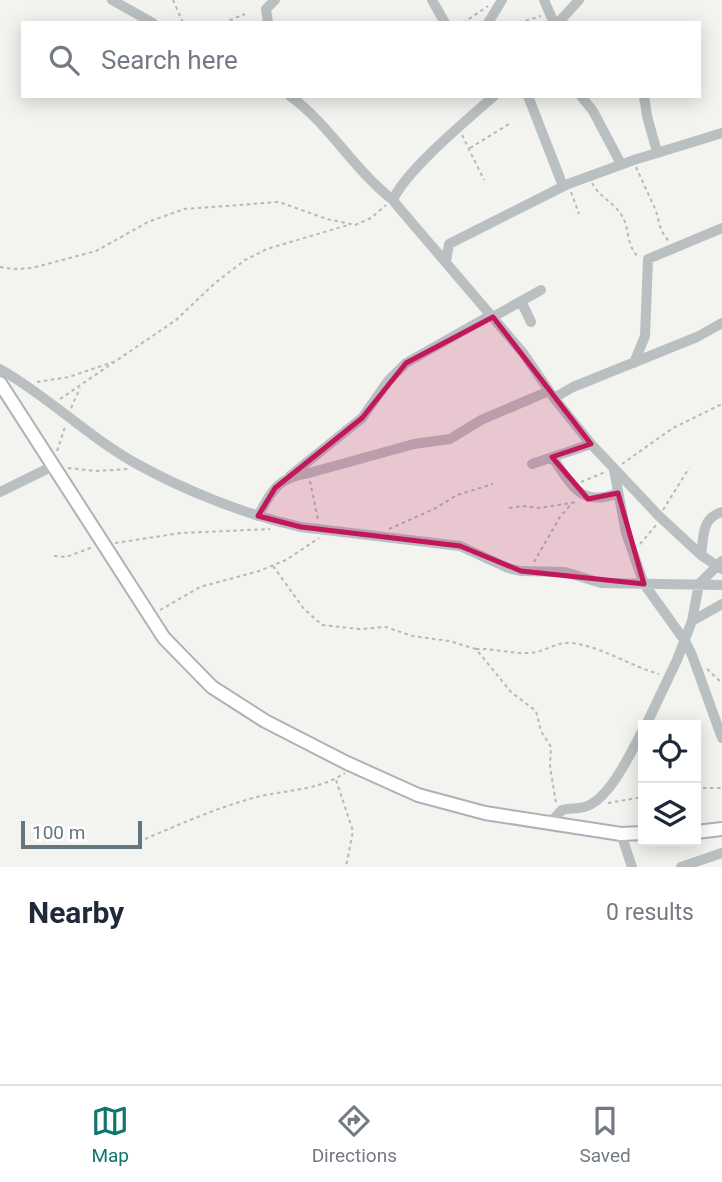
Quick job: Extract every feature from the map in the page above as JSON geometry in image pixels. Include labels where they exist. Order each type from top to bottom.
[{"type":"street","points":[[112,0],[149,21]]},
{"type":"street","points":[[268,21],[266,9],[275,0]]},
{"type":"street","points":[[432,0],[444,21]]},
{"type":"street","points":[[544,0],[554,20],[579,0]]},
{"type":"street","points":[[489,21],[501,1]]},
{"type":"street","points":[[294,98],[312,113],[357,167],[392,199],[446,261],[523,353],[551,394],[614,470],[701,555],[720,565],[699,584],[685,641],[648,720]]},
{"type":"street","points":[[475,112],[479,98]]},
{"type":"street","points":[[392,199],[425,160],[492,98]]},
{"type":"street","points":[[529,98],[565,185]]},
{"type":"street","points":[[583,98],[593,111],[621,164]]},
{"type":"street","points":[[644,98],[657,152]]},
{"type":"street","points":[[446,261],[449,244],[565,185],[634,159],[722,133]]},
{"type":"street","points":[[634,363],[645,336],[648,289],[646,263],[652,256],[722,228]]},
{"type":"street","points":[[258,516],[275,488],[362,418],[388,381],[406,363],[541,290]]},
{"type":"street","points":[[522,301],[531,322]]},
{"type":"street","points":[[290,476],[421,443],[450,439],[481,420],[634,363],[722,323]]},
{"type":"street","points":[[0,369],[22,381],[50,405],[146,468],[258,516],[302,527],[460,546],[508,568],[565,572],[601,583],[722,584]]},
{"type":"street","points":[[0,383],[164,638],[212,687],[265,721],[353,766],[396,786],[442,802],[485,814],[621,834],[638,834]]},
{"type":"street","points":[[532,464],[591,444]]},
{"type":"street","points":[[552,457],[586,497],[606,498],[618,493]]},
{"type":"street","points":[[0,492],[55,467]]},
{"type":"street","points":[[614,470],[632,552],[644,584],[685,641],[722,738]]},
{"type":"street","points":[[701,555],[708,519],[722,512]]},
{"type":"street","points":[[692,621],[722,604]]},
{"type":"street","points":[[551,822],[559,811],[590,805],[604,793],[622,769],[638,739]]},
{"type":"street","points":[[701,831],[722,829]]},
{"type":"street","points":[[621,834],[632,867]]},
{"type":"street","points":[[681,867],[722,853]]},
{"type":"path","points":[[173,0],[182,21]]},
{"type":"path","points":[[466,21],[480,10],[501,1]]},
{"type":"path","points":[[228,21],[245,14]]},
{"type":"path","points":[[469,148],[509,124]]},
{"type":"path","points":[[458,128],[484,180]]},
{"type":"path","points":[[634,159],[661,230],[673,247]]},
{"type":"path","points":[[589,176],[600,195],[615,204],[623,216],[634,253],[646,263]]},
{"type":"path","points":[[565,185],[579,214]]},
{"type":"path","points":[[0,267],[32,268],[96,251],[148,222],[184,209],[279,202],[317,216],[357,224],[371,218],[392,199]]},
{"type":"path","points":[[50,405],[189,310],[215,283],[245,260],[267,249],[351,224]]},
{"type":"path","points":[[22,381],[51,381],[89,371],[116,360]]},
{"type":"path","points":[[81,385],[74,397],[55,467],[102,471],[146,468]]},
{"type":"path","points":[[574,486],[614,470],[674,427],[722,404]]},
{"type":"path","points":[[632,552],[654,529],[659,516],[689,468]]},
{"type":"path","points":[[149,615],[200,587],[273,566],[305,548],[324,530],[309,473]]},
{"type":"path","points":[[379,535],[457,495],[493,484]]},
{"type":"path","points":[[509,508],[539,508],[592,499]]},
{"type":"path","points":[[527,571],[541,552],[560,516],[572,503]]},
{"type":"path","points":[[54,556],[66,557],[105,544],[181,533],[275,528]]},
{"type":"path","points":[[273,566],[304,608],[324,626],[363,629],[387,627],[412,636],[449,641],[475,649],[528,653],[564,643],[575,644],[669,677]]},
{"type":"path","points":[[475,649],[511,692],[536,711],[541,731],[551,746],[551,782],[559,811]]},
{"type":"path","points":[[145,839],[246,800],[299,791],[335,779],[353,766]]},
{"type":"path","points":[[335,779],[353,829],[346,867]]},
{"type":"path","points":[[701,788],[722,788]]},
{"type":"path","points":[[590,805],[638,798]]},
{"type":"highlighted area","points":[[493,317],[591,444],[552,457],[588,499],[618,493],[644,584],[521,571],[460,546],[301,527],[258,516],[275,488],[362,418],[406,363]]}]
